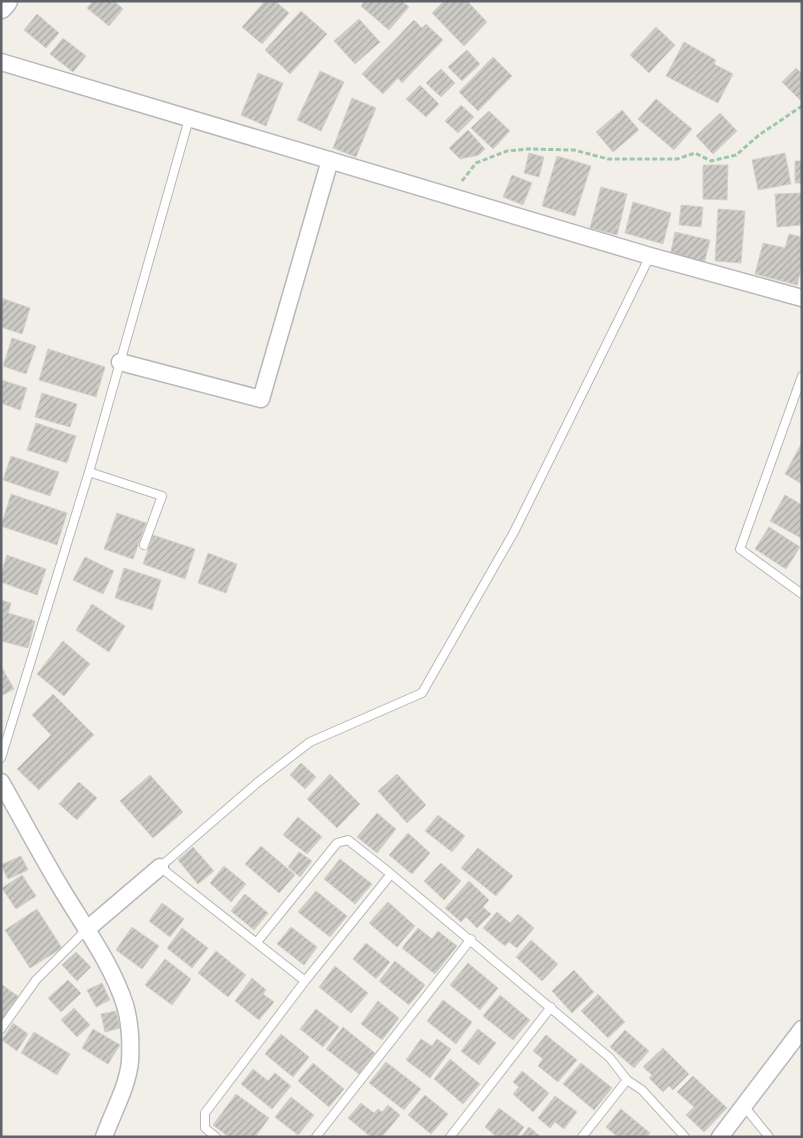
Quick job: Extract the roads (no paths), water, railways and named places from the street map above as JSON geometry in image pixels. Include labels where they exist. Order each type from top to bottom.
[{"type":"street","points":[[1,7],[6,1]]},
{"type":"street","points":[[1,62],[650,256],[802,298]]},
{"type":"street","points":[[120,362],[261,399],[330,160]]},
{"type":"street","points":[[1,782],[118,986],[126,1006],[130,1035],[130,1063],[104,1137]]},
{"type":"street","points":[[86,930],[160,867]]},
{"type":"street","points":[[720,1137],[802,1029]]},
{"type":"lane","points":[[1,758],[89,472],[190,119]]},
{"type":"lane","points":[[306,981],[160,867],[256,783],[310,742],[422,693],[514,532],[650,256]]},
{"type":"lane","points":[[802,376],[740,549],[802,594]]},
{"type":"lane","points":[[89,472],[162,496],[144,545]]},
{"type":"lane","points":[[257,942],[337,843],[348,840],[471,939],[610,1058],[627,1080],[642,1090],[685,1137]]},
{"type":"lane","points":[[216,1137],[205,1128],[205,1113],[391,874]]},
{"type":"lane","points":[[1,1029],[36,980],[86,930]]},
{"type":"lane","points":[[316,1137],[471,939]]},
{"type":"lane","points":[[450,1137],[551,1007]]},
{"type":"lane","points":[[582,1137],[627,1080]]},
{"type":"lane","points":[[744,1106],[768,1137]]}]
